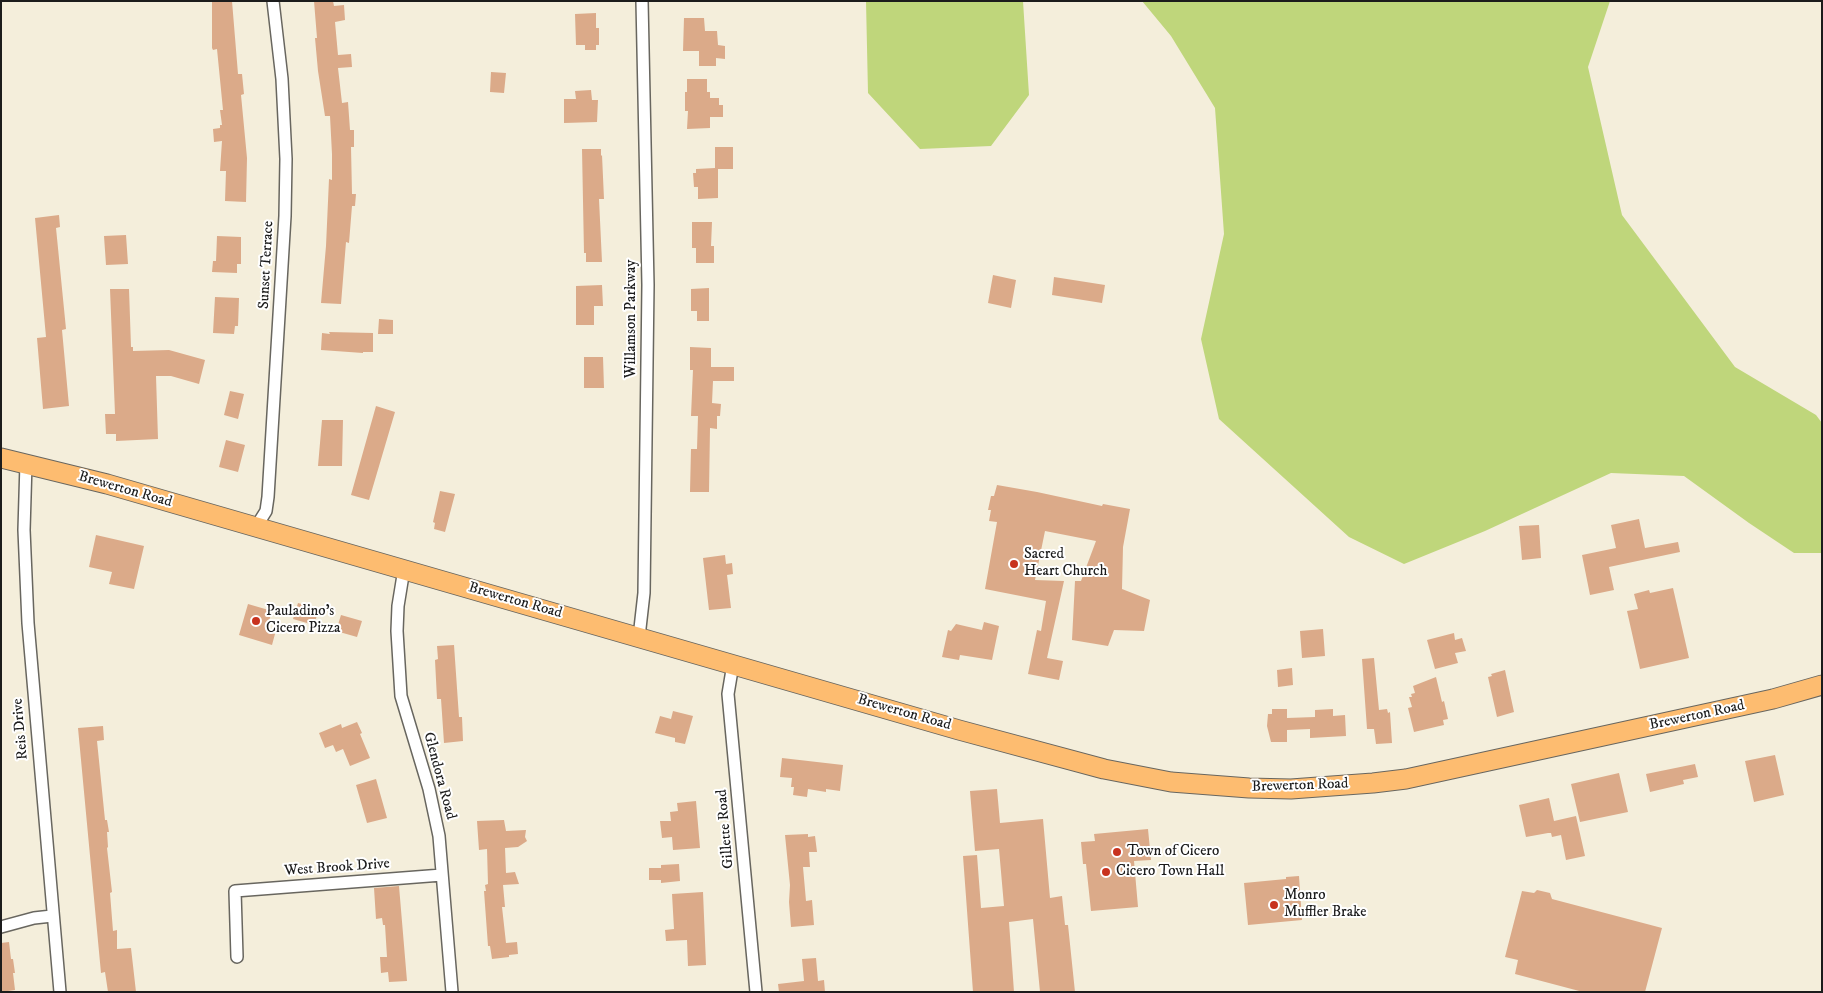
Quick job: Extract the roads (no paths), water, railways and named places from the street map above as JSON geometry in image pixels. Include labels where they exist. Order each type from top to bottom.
[{"type":"main road","name":"Brewerton Road","points":[[1,458],[108,484],[960,730],[1104,769],[1171,782],[1282,789],[1373,783],[1419,777],[1773,699],[1822,685]]},
{"type":"street","name":"Sunset Terrace","points":[[256,527],[266,510],[268,497],[285,216],[286,159],[282,79],[273,1]]},
{"type":"street","name":"Willamson Parkway","points":[[639,637],[644,593],[648,285],[642,1]]},
{"type":"street","name":"Reis Drive","points":[[26,463],[24,530],[28,623],[60,992]]},
{"type":"street","name":"Glendora Road","points":[[404,569],[398,606],[397,631],[401,696],[429,789],[439,836],[452,992]]},
{"type":"street","name":"Gillette Road","points":[[733,664],[728,694],[756,992]]},
{"type":"street","name":"West Brook Drive","points":[[237,957],[234,891],[442,875]]},
{"type":"street","points":[[1,927],[34,918],[52,916]]},
{"type":"place","name":"Sacred Heart Church","points":[[1014,564]]},
{"type":"place","name":"Pauladino's Cicero Pizza","points":[[256,621]]},
{"type":"place","name":"Town of Cicero","points":[[1117,852]]},
{"type":"place","name":"Cicero Town Hall","points":[[1106,872]]},
{"type":"place","name":"Monro Muffler Brake","points":[[1274,905]]}]
